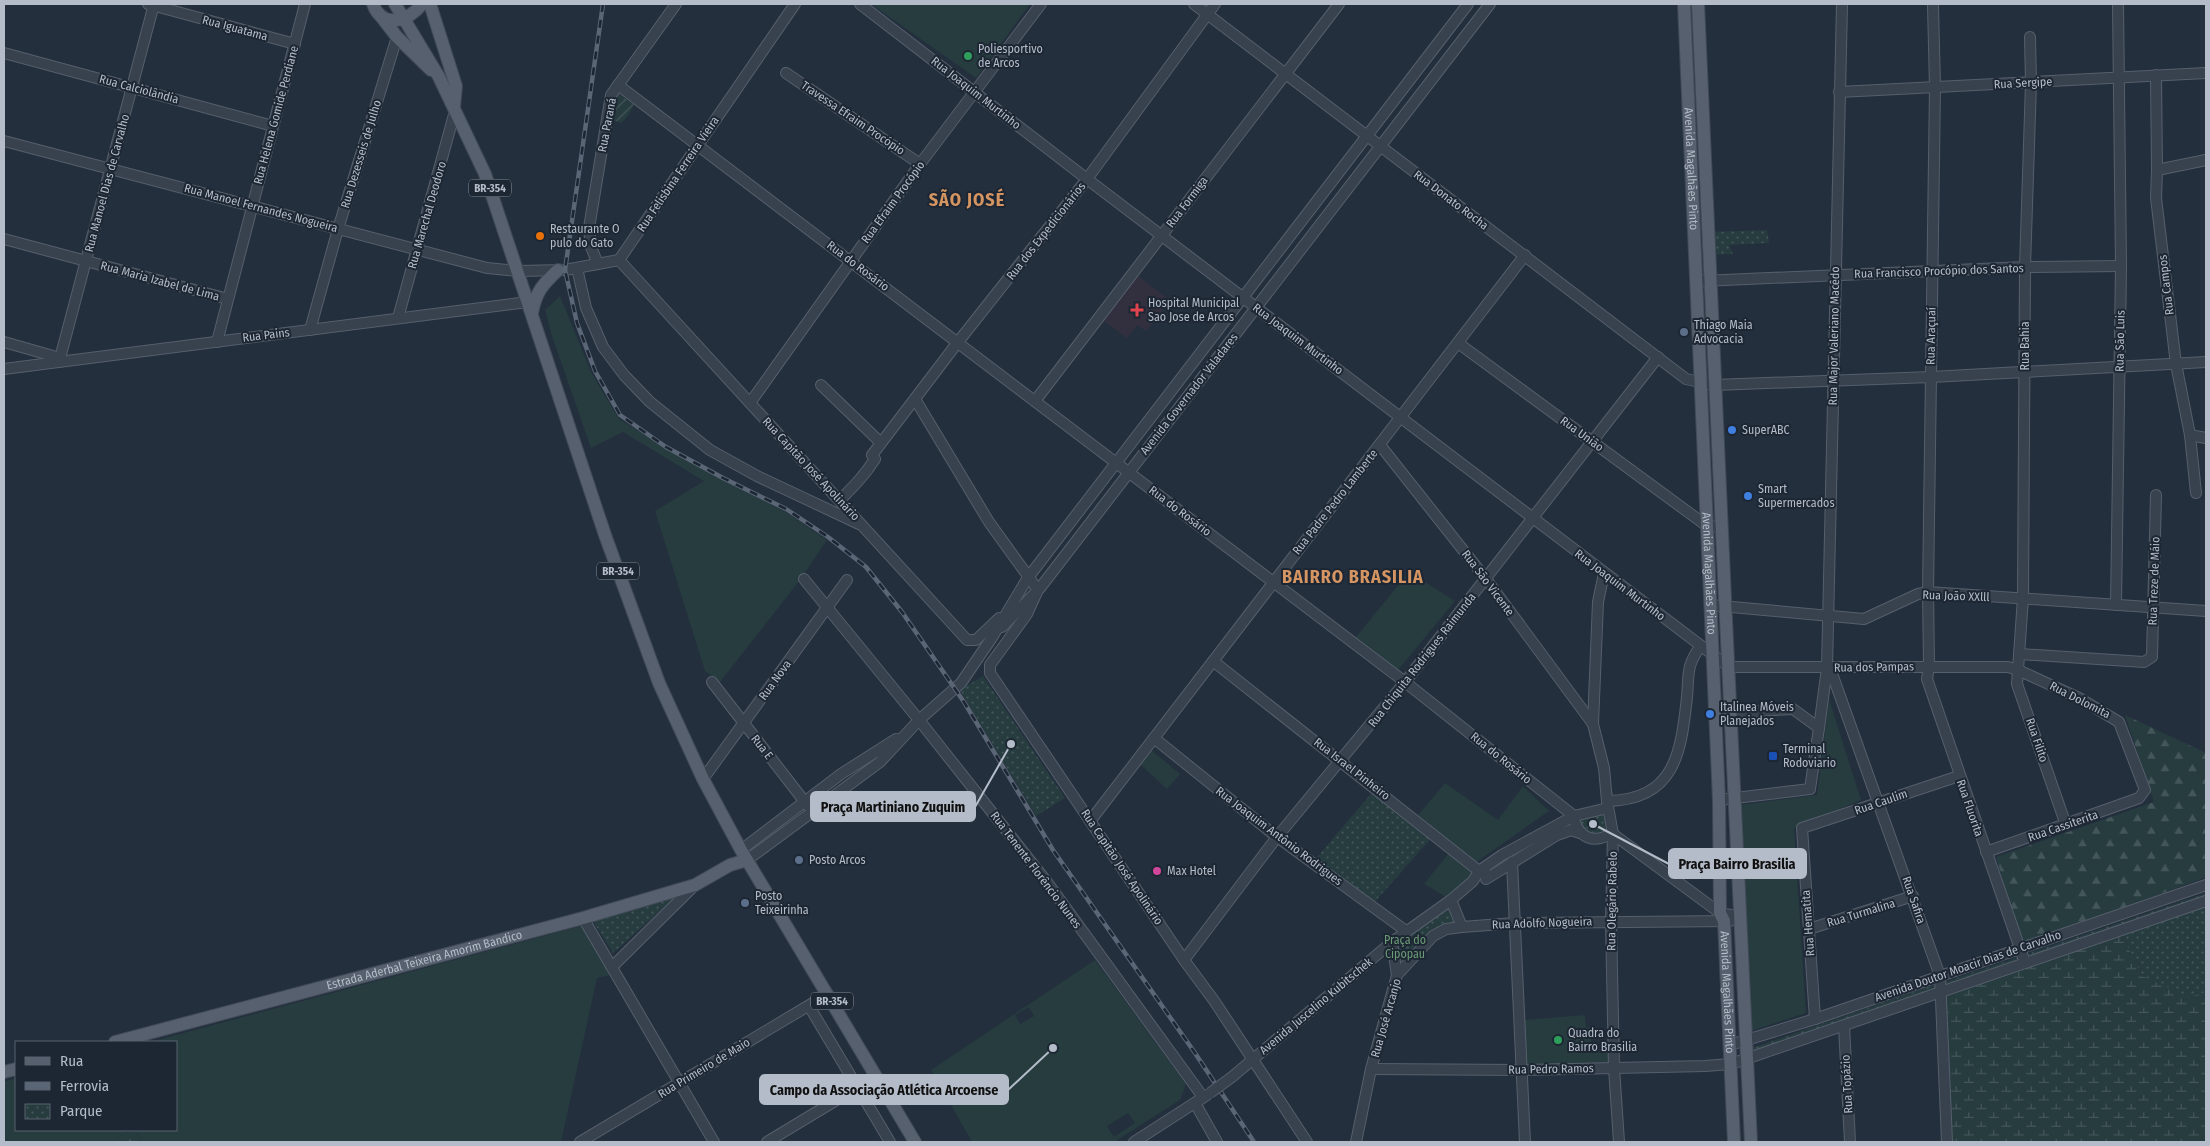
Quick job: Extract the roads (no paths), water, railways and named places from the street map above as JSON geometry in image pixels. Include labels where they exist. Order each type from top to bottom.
[{"type":"main road","points":[[373,4],[397,37],[439,77]]},
{"type":"main road","name":"BR-354","points":[[395,4],[439,77],[485,174],[605,536],[658,683],[703,779],[744,855],[914,1142]]},
{"type":"main road","points":[[380,15],[392,20],[405,19],[414,14],[422,4]]},
{"type":"main road","points":[[430,4],[456,86],[455,109]]},
{"type":"main road","name":"Avenida Magalhães Pinto","points":[[1684,4],[1703,281]]},
{"type":"main road","name":"Avenida Magalhães Pinto","points":[[1698,4],[1710,605],[1706,644],[1713,656],[1722,917],[1734,1142]]},
{"type":"main road","points":[[1686,44],[1700,43]]},
{"type":"main road","points":[[530,307],[542,286],[558,270]]},
{"type":"main road","name":"Avenida Magalhães Pinto","points":[[1707,383],[1721,527],[1726,606],[1751,1142]]},
{"type":"main road","points":[[1706,644],[1728,641]]},
{"type":"main road","name":"Estrada Aderbal Teixeira Amorim Bandico","points":[[118,1041],[583,918],[695,885],[744,855]]},
{"type":"street","name":"Rua Iguatama","points":[[152,4],[295,44]]},
{"type":"street","name":"Rua Manoel Dias de Carvalho","points":[[60,360],[132,88],[152,4]]},
{"type":"street","name":"Rua Helena Gomide Perdiane","points":[[217,342],[305,4]]},
{"type":"street","name":"Rua Paraná","points":[[598,264],[592,247],[589,228],[611,95],[676,4]]},
{"type":"street","name":"Rua Felisbina Ferreira Vieira","points":[[619,260],[795,4]]},
{"type":"street","name":"Rua Joaquim Murtinho","points":[[860,4],[1604,573],[1706,644]]},
{"type":"street","name":"Rua Efraim Procópio","points":[[750,403],[920,164],[1041,4]]},
{"type":"street","name":"Rua Donato Rocha","points":[[1194,4],[1686,379],[1707,383]]},
{"type":"street","name":"Rua dos Expedicionários","points":[[840,500],[872,464],[875,460],[872,454],[1087,179],[1215,4]]},
{"type":"street","name":"Rua Formiga","points":[[1035,401],[1339,4]]},
{"type":"street","name":"Avenida Governador Valadares","points":[[993,636],[1038,590],[1490,4]]},
{"type":"street","name":"Rua Major Valeriano Macêdo","points":[[1829,668],[1828,615],[1842,4]]},
{"type":"street","name":"Rua São Luis","points":[[2116,606],[2121,266],[2118,4]]},
{"type":"street","name":"Avenida Governador Valadares","points":[[744,855],[812,812],[880,762],[919,720],[961,684],[1030,576],[1466,6]]},
{"type":"street","points":[[1466,6],[1478,19]]},
{"type":"street","name":"Rua Araçuaí","points":[[1929,666],[1928,592],[1935,87],[1933,6]]},
{"type":"street","name":"Rua Dezesseis de Julho","points":[[310,330],[338,229],[397,37]]},
{"type":"street","name":"Rua Bahia","points":[[2019,654],[2023,598],[2025,267],[2031,83],[2030,37]]},
{"type":"street","name":"Rua Calciolândia","points":[[4,53],[274,126]]},
{"type":"street","name":"Travessa Efraim Procópio","points":[[786,73],[920,164]]},
{"type":"street","name":"Rua Sergipe","points":[[1839,92],[2206,73]]},
{"type":"street","name":"Rua Campos","points":[[2156,75],[2158,170],[2156,198],[2176,364],[2190,435],[2196,493]]},
{"type":"street","name":"Rua do Rosário","points":[[618,85],[1405,682],[1571,818],[1575,826],[1582,833]]},
{"type":"street","name":"Rua Marechal Deodoro","points":[[398,318],[455,109]]},
{"type":"street","name":"Rua Manoel Fernandes Nogueira","points":[[4,141],[487,268],[518,271]]},
{"type":"street","points":[[2158,170],[2206,160]]},
{"type":"street","name":"Rua Maria Izabel de Lima","points":[[4,239],[228,299]]},
{"type":"street","name":"Rua Padre Pedro Lamberte","points":[[1091,820],[1525,256]]},
{"type":"street","points":[[518,271],[577,268],[619,260]]},
{"type":"street","name":"Rua Capitão José Apolinário","points":[[619,260],[967,640],[976,640],[1008,610]]},
{"type":"street","name":"Rua Francisco Procópio dos Santos","points":[[1703,281],[2025,267],[2121,266]]},
{"type":"street","points":[[577,268],[586,308],[603,346],[624,375],[650,402],[710,450],[757,476],[865,528]]},
{"type":"street","name":"Rua Pains","points":[[4,369],[60,360],[398,318],[530,307]]},
{"type":"street","points":[[4,342],[60,360]]},
{"type":"street","name":"Rua União","points":[[1458,343],[1707,526]]},
{"type":"street","name":"Rua Chiquita Rodrigues Raimunda","points":[[1184,960],[1278,837],[1405,682],[1658,357]]},
{"type":"street","points":[[1707,383],[1931,377],[2206,362]]},
{"type":"street","points":[[820,385],[882,442]]},
{"type":"street","points":[[915,399],[989,522],[1030,576],[1038,590]]},
{"type":"street","points":[[2190,435],[2206,438]]},
{"type":"street","name":"Rua São Vicente","points":[[1380,445],[1486,579],[1593,724]]},
{"type":"street","points":[[807,499],[824,501],[829,489]]},
{"type":"street","name":"Rua Treze de Máio","points":[[2019,654],[2144,662],[2152,657],[2156,495]]},
{"type":"street","points":[[1707,526],[1721,527]]},
{"type":"street","name":"Rua Olegário Rabelo","points":[[1604,573],[1598,602],[1593,724],[1604,768],[1613,834],[1611,922],[1614,1068],[1619,1142]]},
{"type":"street","name":"Rua Tenente Florêncio Nunes","points":[[804,579],[1047,882],[1202,1098],[1217,1142]]},
{"type":"street","name":"Rua Nova","points":[[703,779],[847,580]]},
{"type":"street","name":"Rua Capitão José Apolinário","points":[[1038,590],[1028,614],[990,665],[990,673],[1253,1059],[1307,1142]]},
{"type":"street","name":"Rua João XXlll","points":[[1710,605],[1864,618],[1918,594],[1928,592],[2206,611]]},
{"type":"street","points":[[1607,801],[1627,801],[1640,796],[1654,789],[1666,777],[1675,761],[1682,734],[1690,660],[1706,644]]},
{"type":"street","name":"Rua Filito","points":[[2019,654],[2017,684],[2066,825]]},
{"type":"street","points":[[1713,656],[1729,667]]},
{"type":"street","name":"Rua Israel Pinheiro","points":[[1213,661],[1479,871],[1490,876]]},
{"type":"street","name":"Rua Fluorita","points":[[1929,666],[1927,679],[2025,963]]},
{"type":"street","name":"Rua dos Pampas","points":[[1729,667],[1996,666],[2018,670]]},
{"type":"street","points":[[1719,800],[1735,800],[1810,789],[1829,668]]},
{"type":"street","name":"Rua Safira","points":[[1829,668],[1913,896],[1940,976],[1947,1142]]},
{"type":"street","name":"Rua Dolomita","points":[[2018,670],[2079,698],[2119,722],[2145,790],[2139,798]]},
{"type":"street","name":"Rua E","points":[[712,682],[812,812]]},
{"type":"street","points":[[1715,713],[1793,709],[1819,728]]},
{"type":"street","name":"Avenida Governador Valadares","points":[[744,855],[804,802],[841,774],[907,732]]},
{"type":"street","name":"Rua Joaquim Antônio Rodrigues","points":[[1154,738],[1278,837],[1406,931]]},
{"type":"street","name":"Rua Caulim","points":[[1802,828],[1959,776]]},
{"type":"street","name":"Rua Cassiterita","points":[[1986,852],[2139,798]]},
{"type":"street","name":"Avenida Juscelino Kubitschek","points":[[1134,1142],[1232,1077],[1392,942],[1451,900],[1473,881],[1479,871],[1510,850],[1571,818],[1608,808],[1607,801]]},
{"type":"street","name":"Rua Hematita","points":[[1802,828],[1815,1019]]},
{"type":"street","name":"Avenida Juscelino Kubitschek","points":[[1473,881],[1486,879],[1564,832],[1570,830],[1582,833]]},
{"type":"street","points":[[1582,833],[1590,838],[1600,839],[1613,834],[1722,917],[1741,919]]},
{"type":"street","points":[[1512,862],[1525,1142]]},
{"type":"street","points":[[612,967],[695,885]]},
{"type":"street","name":"Avenida Doutor Moacir Dias de Carvalho","points":[[1730,1046],[2206,886]]},
{"type":"street","name":"Rua Turmalina","points":[[1809,929],[1913,896]]},
{"type":"street","points":[[1451,900],[1462,927]]},
{"type":"street","name":"Avenida Doutor Moacir Dias de Carvalho","points":[[1731,1064],[2206,901]]},
{"type":"street","name":"Rua Adolfo Nogueira","points":[[1462,927],[1515,923],[1611,922],[1722,917]]},
{"type":"street","points":[[583,918],[714,1142]]},
{"type":"street","name":"Rua José Arcanjo","points":[[1356,1142],[1371,1069],[1397,975],[1433,936],[1446,929],[1462,927]]},
{"type":"street","points":[[1392,942],[1397,975]]},
{"type":"street","name":"Rua Primeiro de Maio","points":[[580,1142],[828,994]]},
{"type":"street","points":[[809,1006],[890,1142]]},
{"type":"street","name":"Rua Topázio","points":[[1844,1026],[1850,1142]]},
{"type":"street","name":"Rua Pedro Ramos","points":[[1371,1069],[1521,1070],[1731,1064]]},
{"type":"street","points":[[768,1142],[858,1087]]},
{"type":"railway","points":[[603,4],[565,270],[577,323],[595,371],[620,415],[666,447],[786,509],[828,537],[866,567],[902,612],[964,702],[1053,850],[1195,1053],[1254,1142]]},
{"type":"place","name":"Poliesportivo de Arcos","points":[[968,56]]},
{"type":"place","name":"Restaurante O pulo do Gato","points":[[540,236]]},
{"type":"place","name":"Hospital Municipal Sao Jose de Arcos","points":[[1137,310]]},
{"type":"place","name":"Thiago Maia Advocacia","points":[[1684,332]]},
{"type":"place","name":"SuperABC","points":[[1732,430]]},
{"type":"place","name":"Smart Supermercados","points":[[1748,496]]},
{"type":"place","name":"Italinea Móveis Planejados","points":[[1710,714]]},
{"type":"place","name":"Praça Martiniano Zuquim","points":[[1011,744]]},
{"type":"place","name":"Terminal Rodoviario","points":[[1773,756]]},
{"type":"place","name":"Praça Bairro Brasilia","points":[[1593,824]]},
{"type":"place","name":"Posto Arcos","points":[[799,860]]},
{"type":"place","name":"Max Hotel","points":[[1157,871]]},
{"type":"place","name":"Posto Teixeirinha","points":[[745,903]]},
{"type":"place","name":"Quadra do Bairro Brasilia","points":[[1558,1040]]},
{"type":"place","name":"Campo da Associação Atlética Arcoense","points":[[1053,1048]]},
{"type":"district","name":"SÃO JOSÉ","points":[[967,200]]},
{"type":"district","name":"BAIRRO BRASILIA","points":[[1353,577]]},
{"type":"park label","name":"Praça do Cipopau","points":[[1405,947]]}]
